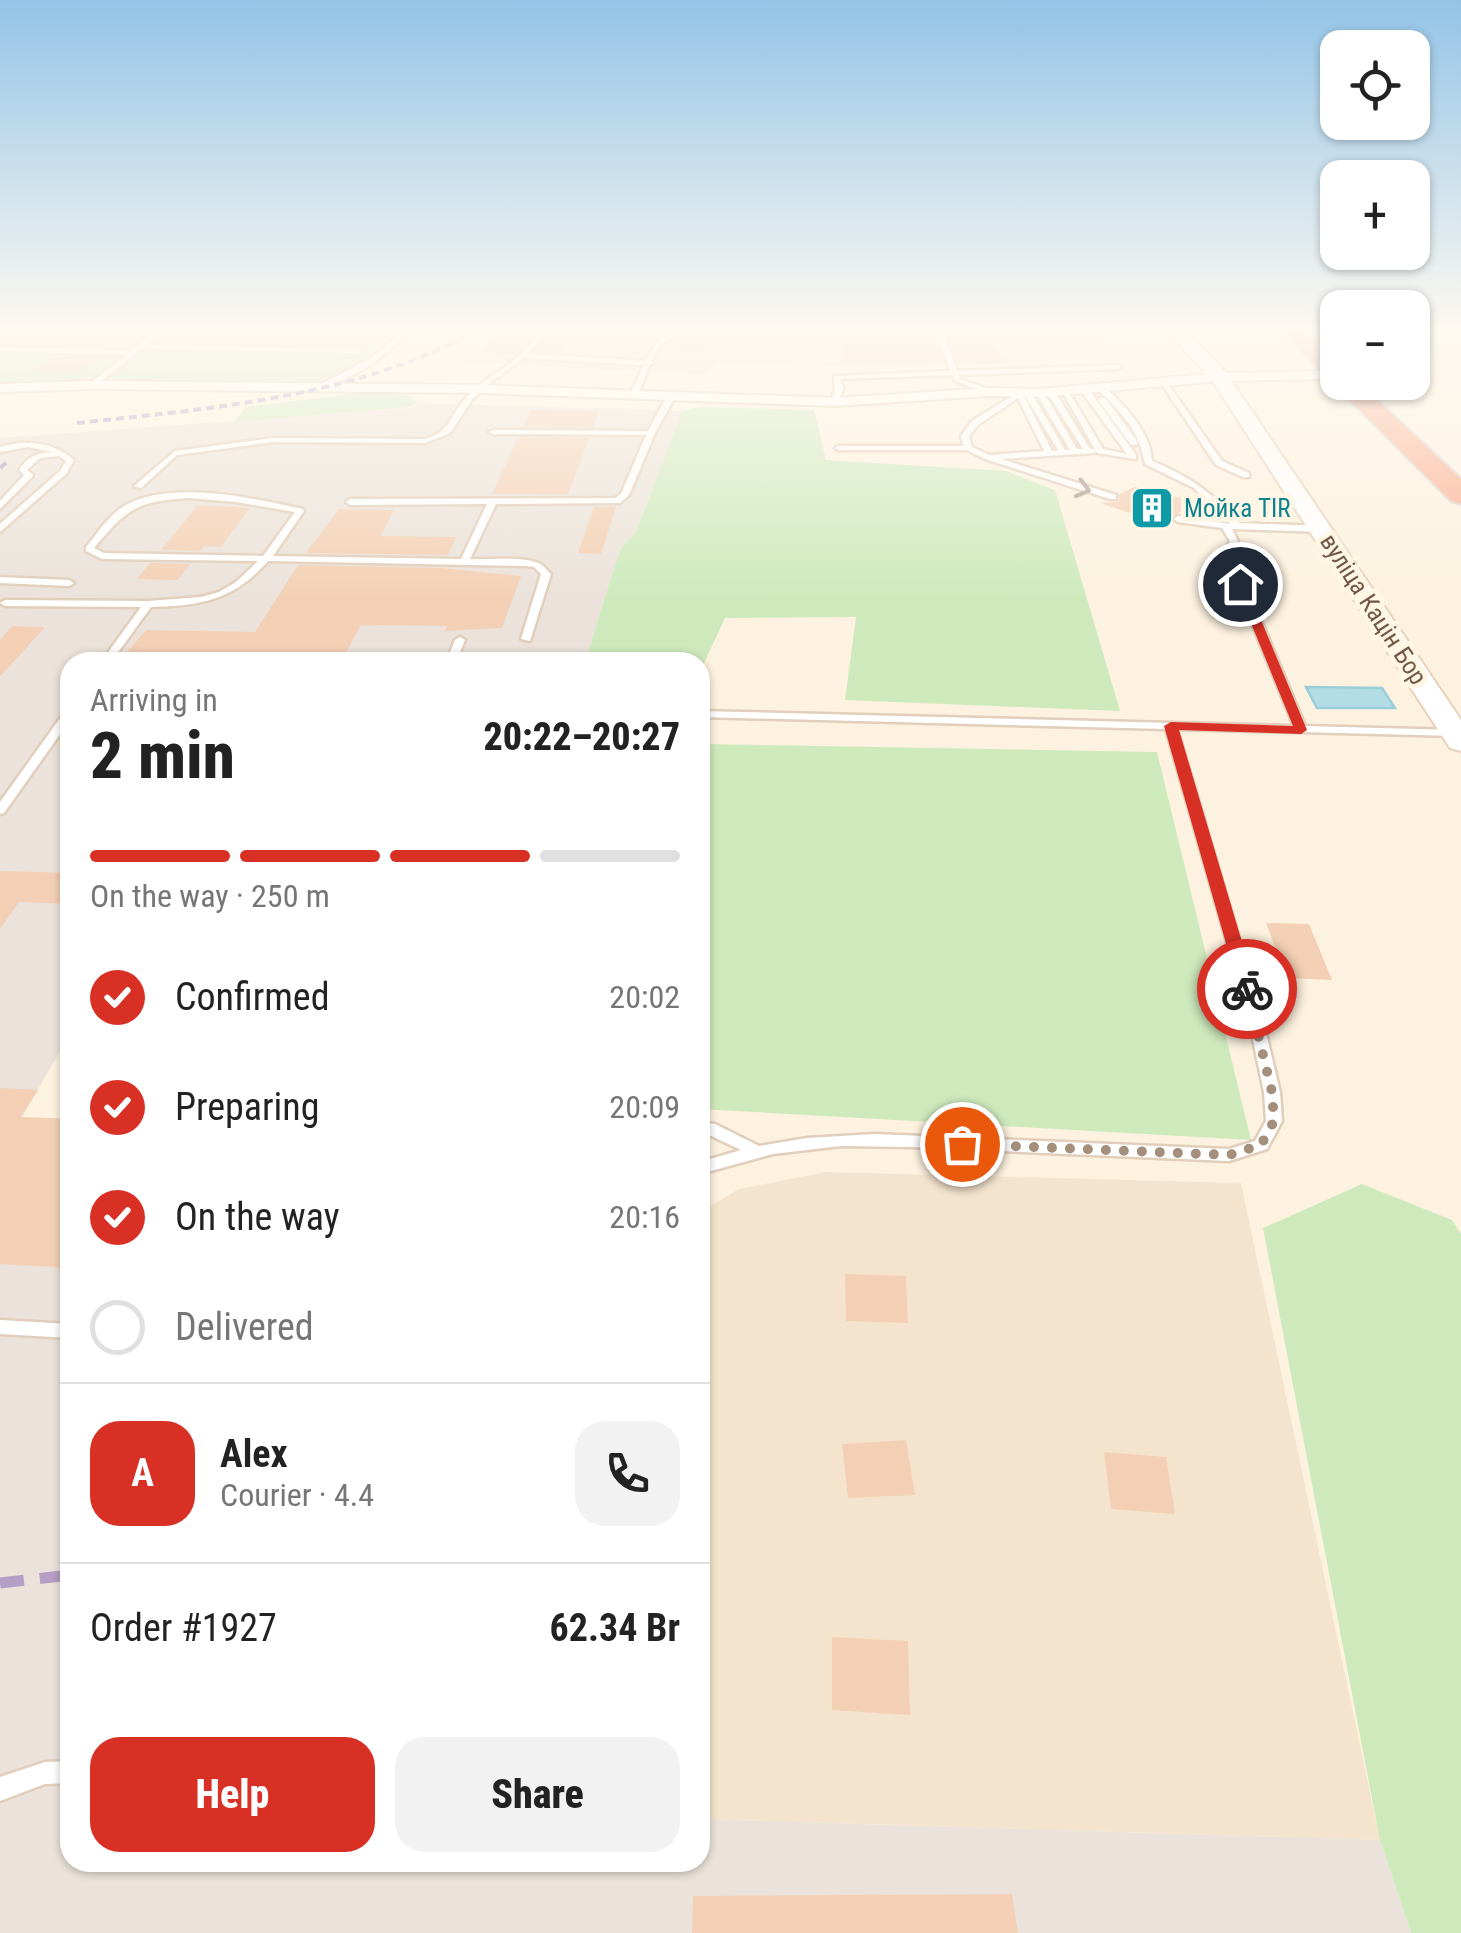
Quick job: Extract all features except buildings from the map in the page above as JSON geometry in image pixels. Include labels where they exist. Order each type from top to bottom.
[{"type":"highway","points":[[1382,419],[1461,496]]},
{"type":"highway","points":[[1416,419],[1461,462]]},
{"type":"main road","name":"вуліца Кацін Бор","points":[[1248,419],[1458,738]]},
{"type":"lane","points":[[138,486],[175,453],[273,440],[425,440],[450,432],[457,419]]},
{"type":"lane","points":[[350,502],[618,502],[625,495],[660,419]]},
{"type":"lane","points":[[968,448],[965,436],[974,422],[982,419]]},
{"type":"lane","points":[[1049,453],[1056,419]]},
{"type":"lane","points":[[1062,419],[1063,453]]},
{"type":"lane","points":[[1067,419],[1074,452]]},
{"type":"lane","points":[[1074,419],[1088,451]]},
{"type":"lane","points":[[1079,419],[1100,451]]},
{"type":"lane","points":[[1087,419],[1118,453]]},
{"type":"lane","points":[[1094,419],[1140,459]]},
{"type":"lane","points":[[1129,419],[1149,448],[1140,459]]},
{"type":"lane","points":[[1188,419],[1219,463],[1246,475]]},
{"type":"lane","points":[[493,432],[652,434]]},
{"type":"lane","points":[[0,450],[24,445],[63,453],[70,460],[0,529]]},
{"type":"lane","points":[[838,448],[968,448],[1113,497]]},
{"type":"lane","points":[[0,506],[29,476],[23,470],[28,461],[42,454],[63,453]]},
{"type":"lane","points":[[988,456],[1118,453],[1175,471],[1202,487],[1231,527],[1234,540],[1228,553],[1301,730]]},
{"type":"lane","points":[[3,605],[190,605],[215,598],[268,560],[300,512],[210,496],[156,500],[126,509],[88,549],[102,556],[268,560],[525,563],[545,569],[526,639]]},
{"type":"lane","points":[[464,563],[492,503]]},
{"type":"lane","points":[[1178,519],[1231,527],[1322,529]]},
{"type":"lane","points":[[0,580],[69,582]]},
{"type":"lane","points":[[3,605],[26,581]]},
{"type":"lane","points":[[113,652],[148,604]]},
{"type":"lane","points":[[456,652],[460,640]]},
{"type":"lane","points":[[710,714],[1301,730],[1458,738]]},
{"type":"lane","points":[[0,810],[60,726]]},
{"type":"lane","points":[[710,1164],[753,1149],[810,1140],[1229,1155],[1261,1145],[1274,1121],[1272,1092],[1255,1016],[1171,726]]},
{"type":"lane","points":[[710,1128],[753,1149]]},
{"type":"lane","points":[[0,1327],[60,1330]]},
{"type":"lane","points":[[0,1788],[44,1773],[60,1772]]},
{"type":"shaded area","points":[[257,419],[679,419],[636,532],[620,549],[588,652],[60,652],[60,1051],[22,1117],[60,1119],[60,1872],[710,1872],[710,1819],[1380,1840],[1411,1933],[0,1933],[0,438]]},
{"type":"shaded area","points":[[825,1172],[1241,1183],[1380,1840],[710,1819],[710,1206],[739,1189]]},
{"type":"green space","points":[[679,419],[816,419],[826,460],[1006,471],[1055,490],[1120,711],[845,700],[856,617],[725,618],[709,652],[588,652],[620,549],[636,532]]},
{"type":"green space","points":[[710,744],[1157,752],[1251,1140],[710,1110]]},
{"type":"green space","points":[[1362,1184],[1452,1220],[1461,1234],[1461,1933],[1411,1933],[1380,1840],[1263,1228]]},
{"type":"water","points":[[1306,687],[1382,688],[1395,708],[1317,708]]},
{"type":"railway","points":[[77,423],[113,419]]},
{"type":"railway","points":[[0,468],[7,462]]},
{"type":"railway","points":[[0,1583],[60,1576]]},
{"type":"way so far","points":[[962,1144],[1229,1155],[1261,1145],[1274,1121],[1272,1092],[1247,989]]},
{"type":"place","name":"Мойка TIR","points":[[1152,508]]},
{"type":"route","points":[[1240,584],[1301,730],[1171,726],[1247,989]]}]
